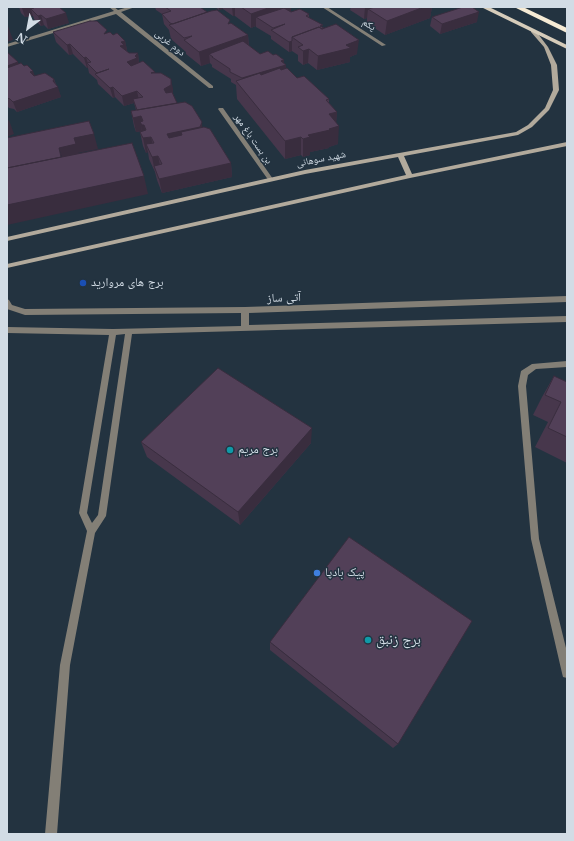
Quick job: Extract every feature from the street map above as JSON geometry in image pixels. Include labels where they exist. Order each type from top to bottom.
[{"type":"highway","points":[[516,7],[567,31]]},
{"type":"main road","points":[[484,7],[567,48]]},
{"type":"main road","name":"شهید سوهانی","points":[[7,239],[271,180],[400,154],[518,133],[535,121],[547,109],[556,90],[554,65],[546,47],[533,31]]},
{"type":"main road","points":[[7,266],[410,176],[567,144]]},
{"type":"main road","points":[[400,154],[410,176]]},
{"type":"street","name":"دوم غربی","points":[[111,7],[211,87]]},
{"type":"street","points":[[7,46],[133,7]]},
{"type":"street","name":"یکم","points":[[324,7],[384,45]]},
{"type":"street","name":"بن بست باغ مهر","points":[[221,109],[271,180]]},
{"type":"street","name":"آتی ساز","points":[[7,302],[9,307],[25,312],[245,310],[567,299]]},
{"type":"street","points":[[245,310],[245,329]]},
{"type":"street","points":[[7,330],[129,332],[567,319]]},
{"type":"street","points":[[90,531],[83,513],[113,332]]},
{"type":"street","points":[[51,834],[66,665],[90,531],[102,516],[129,332]]},
{"type":"street","points":[[567,364],[535,366],[524,373],[522,386],[535,539],[567,673]]},
{"type":"building","points":[[33,7],[59,7],[66,13],[46,19],[41,15],[38,16],[31,9],[34,8]]},
{"type":"building","points":[[165,7],[200,7],[207,12],[173,24],[170,23],[162,14],[171,11]]},
{"type":"building","points":[[241,7],[271,7],[251,14]]},
{"type":"building","points":[[375,7],[424,7],[387,21],[368,9]]},
{"type":"building","points":[[463,7],[472,7],[479,12],[442,24],[432,17]]},
{"type":"building","points":[[284,8],[291,12],[300,9],[309,14],[306,16],[323,25],[320,26],[324,28],[322,29],[319,27],[292,37],[292,41],[289,42],[271,30],[285,24],[273,28],[256,17]]},
{"type":"building","points":[[217,10],[230,20],[228,24],[231,23],[248,35],[199,52],[184,40],[192,36],[184,38],[169,25],[211,11]]},
{"type":"building","points":[[90,21],[97,21],[107,30],[104,34],[110,32],[113,35],[117,33],[125,41],[121,42],[124,45],[120,46],[129,53],[138,53],[135,56],[137,58],[127,62],[131,66],[143,61],[155,72],[151,73],[161,73],[171,79],[171,85],[164,89],[166,93],[172,92],[177,103],[137,110],[133,99],[143,97],[137,91],[122,96],[113,87],[110,88],[95,74],[109,69],[97,73],[87,63],[91,62],[86,57],[84,58],[70,44],[67,45],[53,32]]},
{"type":"building","points":[[336,24],[359,40],[346,45],[351,48],[318,56],[309,49],[303,51],[298,47],[303,45],[292,37],[319,27],[322,29]]},
{"type":"building","points":[[243,41],[260,54],[268,51],[273,55],[276,54],[284,60],[281,61],[286,65],[242,78],[230,72],[230,69],[209,54]]},
{"type":"building","points":[[7,52],[18,62],[7,66]]},
{"type":"building","points":[[21,63],[24,66],[27,65],[33,71],[30,72],[34,76],[45,73],[54,79],[53,81],[58,87],[13,102],[7,98],[7,68]]},
{"type":"building","points":[[280,68],[281,70],[287,68],[297,78],[304,76],[329,99],[326,100],[337,112],[329,114],[339,126],[329,129],[330,130],[308,135],[310,137],[303,139],[301,137],[285,141],[236,81],[260,73],[261,75]]},
{"type":"building","points":[[185,102],[192,106],[202,122],[200,127],[167,134],[169,138],[182,135],[181,132],[204,127],[210,129],[231,163],[159,179],[154,166],[162,164],[158,156],[152,157],[146,144],[154,143],[151,137],[143,138],[140,132],[146,130],[144,125],[140,122],[143,121],[141,116],[133,118],[131,111]]},
{"type":"building","points":[[89,121],[94,134],[74,138],[76,144],[59,148],[61,157],[7,168],[7,138]]},
{"type":"building","points":[[132,143],[144,176],[7,205],[7,168]]},
{"type":"building","name":"برج مریم","points":[[218,368],[312,428],[238,512],[141,442]]},
{"type":"building","points":[[554,376],[567,382],[567,437],[548,428],[561,402],[545,395]]},
{"type":"building","name":"برج زنبق","points":[[349,537],[472,621],[398,744],[270,642]]},
{"type":"place","name":"برج های مروارید","points":[[83,283]]},
{"type":"place","name":"برج مریم","points":[[230,450]]},
{"type":"place","name":"پیک بادپا","points":[[317,573]]},
{"type":"place","name":"برج زنبق","points":[[368,640]]}]
